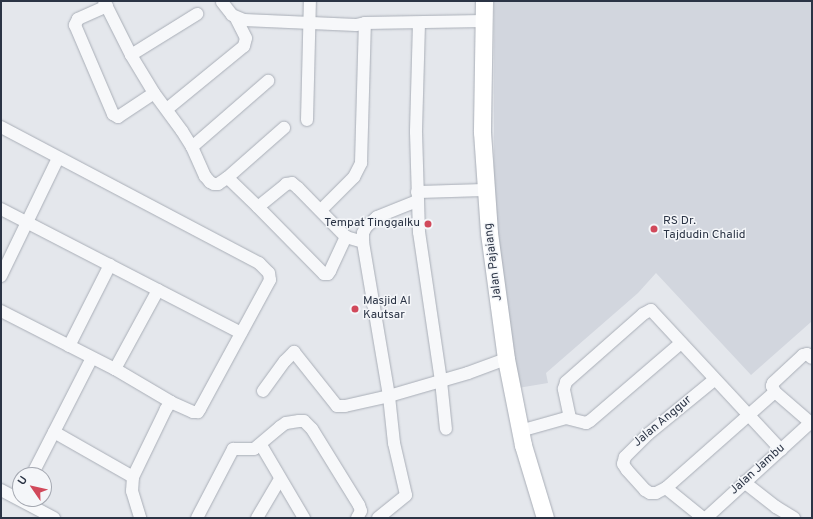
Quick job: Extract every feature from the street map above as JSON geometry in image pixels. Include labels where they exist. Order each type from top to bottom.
[{"type":"main road","name":"Jalan Pajaiang","points":[[484,1],[482,132],[489,233],[506,359],[520,432],[545,518]]},
{"type":"street","points":[[307,120],[310,1]]},
{"type":"street","points":[[166,109],[244,46],[246,38],[236,18],[222,2]]},
{"type":"street","points":[[154,93],[118,117],[113,114],[75,25],[78,19],[105,3],[131,55],[154,93],[192,147],[205,176],[210,182],[218,184],[227,178],[284,128]]},
{"type":"street","points":[[131,55],[197,14]]},
{"type":"street","points":[[236,18],[356,25],[365,23],[484,21]]},
{"type":"street","points":[[321,210],[354,177],[361,162],[365,23]]},
{"type":"street","points":[[419,23],[416,132],[417,197],[420,243],[441,380],[446,429]]},
{"type":"street","points":[[192,147],[268,81]]},
{"type":"street","points":[[1,127],[266,268],[269,273],[270,280],[219,377],[198,412],[193,412],[171,402],[115,369],[1,311]]},
{"type":"street","points":[[1,276],[28,223],[58,158]]},
{"type":"street","points":[[227,178],[324,274],[328,274],[330,271],[346,237]]},
{"type":"street","points":[[258,207],[289,183],[296,186],[346,237],[363,242]]},
{"type":"street","points":[[378,518],[406,496],[394,443],[389,396],[363,242],[364,230],[377,217],[417,197],[486,190]]},
{"type":"street","points":[[1,209],[241,333]]},
{"type":"street","points":[[69,346],[110,265]]},
{"type":"street","points":[[115,369],[158,290]]},
{"type":"street","points":[[570,418],[564,389],[566,382],[648,311],[655,313],[714,380],[781,450]]},
{"type":"street","points":[[520,432],[570,418],[586,423],[590,421],[681,343]]},
{"type":"street","points":[[263,391],[285,361],[294,352],[337,406],[341,407],[389,396],[468,373],[506,359]]},
{"type":"street","points":[[811,424],[775,392],[772,386],[773,383],[803,355],[808,354],[812,358]]},
{"type":"street","points":[[36,467],[92,358]]},
{"type":"street","name":"Jalan Anggur","points":[[666,488],[656,493],[650,493],[640,486],[627,470],[623,460],[630,451],[714,380]]},
{"type":"street","points":[[705,518],[666,488],[748,414],[775,392]]},
{"type":"street","points":[[140,518],[132,491],[133,477],[171,402]]},
{"type":"street","points":[[197,518],[233,449],[250,450],[261,445],[286,423],[299,421],[308,424],[359,505],[360,511],[358,518]]},
{"type":"street","name":"Jalan Jambu","points":[[705,518],[811,424]]},
{"type":"street","points":[[54,432],[133,477]]},
{"type":"street","points":[[261,445],[304,518]]},
{"type":"street","points":[[257,518],[280,479]]},
{"type":"street","points":[[744,482],[776,507],[794,518]]},
{"type":"street","points":[[1,490],[12,495]]},
{"type":"street","points":[[34,507],[54,518]]},
{"type":"shaded area","name":"RS Dr. Tajdudin Chalid","points":[[494,1],[812,1],[812,323],[811,322],[751,375],[656,273],[638,293],[546,373],[548,383],[518,388],[501,288],[494,185]]},
{"type":"place","name":"Tempat Tinggalku","points":[[428,224]]},
{"type":"place","name":"RS Dr. Tajdudin Chalid","points":[[654,229]]},
{"type":"place","name":"Masjid Al Kautsar","points":[[355,309]]}]
